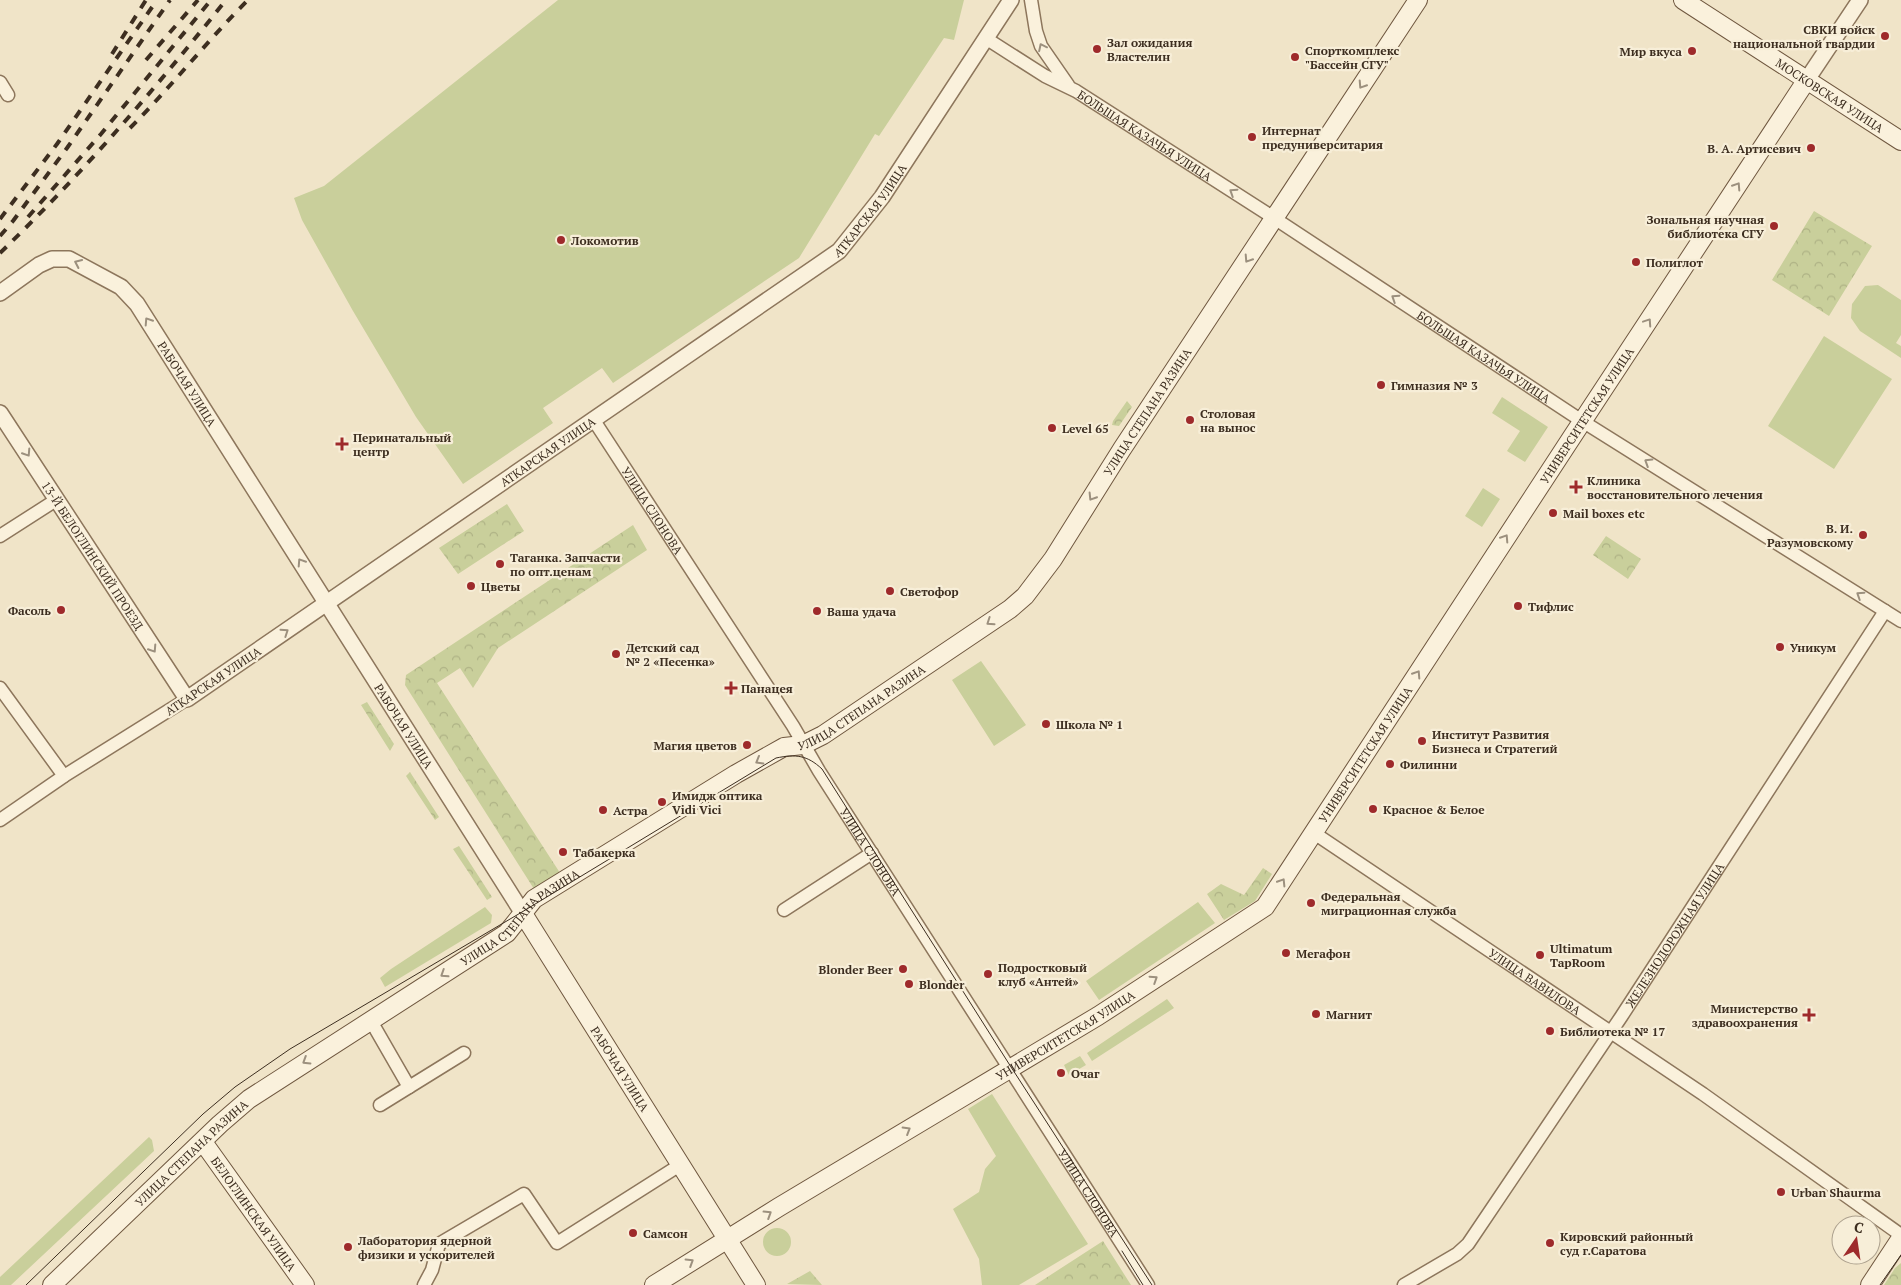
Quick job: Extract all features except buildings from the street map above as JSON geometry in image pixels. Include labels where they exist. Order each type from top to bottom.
[{"type":"main road","name":"УЛИЦА СТЕПАНА РАЗИНА","points":[[52,1285],[220,1124],[249,1100],[507,933],[534,899],[736,774],[784,747],[803,744],[823,735],[1010,609],[1025,596],[1053,559],[1122,449],[1418,0]]},
{"type":"main road","name":"МОСКОВСКАЯ УЛИЦА","points":[[1683,0],[1901,141]]},
{"type":"main road","name":"УНИВЕРСИТЕТСКАЯ УЛИЦА","points":[[654,1285],[726,1239],[1098,1016],[1265,907],[1806,81]]},
{"type":"main road","name":"РАБОЧАЯ УЛИЦА","points":[[522,912],[756,1285]]},
{"type":"main road","name":"БЕЛОГЛИНСКАЯ УЛИЦА","points":[[203,1142],[305,1285]]},
{"type":"main road","points":[[1870,1285],[1901,1236]]},
{"type":"street","points":[[999,18],[1004,0]]},
{"type":"street","name":"АТКАРСКАЯ УЛИЦА","points":[[0,820],[64,776],[187,699],[839,251],[882,197],[1011,0]]},
{"type":"street","name":"БОЛЬШАЯ КАЗАЧЬЯ УЛИЦА","points":[[1031,0],[1036,31],[1041,46],[1069,87]]},
{"type":"street","name":"УНИВЕРСИТЕТСКАЯ УЛИЦА","points":[[1806,81],[1860,0]]},
{"type":"street","name":"БОЛЬШАЯ КАЗАЧЬЯ УЛИЦА","points":[[987,39],[1045,76],[1069,87],[1274,218],[1582,421],[1901,621]]},
{"type":"street","points":[[0,82],[8,95]]},
{"type":"street","name":"РАБОЧАЯ УЛИЦА","points":[[0,293],[39,265],[52,259],[69,259],[86,266],[121,287],[137,304],[522,912]]},
{"type":"street","name":"13-Й БЕЛОГЛИНСКИЙ ПРОЕЗД","points":[[0,412],[187,699]]},
{"type":"street","name":"УЛИЦА СЛОНОВА","points":[[593,419],[1148,1285]]},
{"type":"street","points":[[0,536],[56,500]]},
{"type":"street","name":"ЖЕЛЕЗНОДОРОЖНАЯ УЛИЦА","points":[[1404,1285],[1457,1254],[1468,1244],[1610,1032],[1885,611]]},
{"type":"street","points":[[0,688],[64,776]]},
{"type":"street","name":"УЛИЦА ВАВИЛОВА","points":[[1314,833],[1728,1111],[1901,1236]]},
{"type":"street","points":[[784,910],[872,853]]},
{"type":"street","points":[[371,1021],[409,1087]]},
{"type":"street","points":[[380,1105],[464,1053]]},
{"type":"street","points":[[424,1285],[432,1270],[439,1244],[524,1194],[557,1242],[680,1165]]},
{"type":"green space","name":"Локомотив","points":[[558,0],[964,0],[954,40],[944,38],[879,136],[875,134],[799,258],[613,383],[602,368],[543,408],[553,423],[463,484],[416,417],[353,311],[302,220],[294,198],[324,186]]},
{"type":"green space","points":[[1814,211],[1872,246],[1829,316],[1772,280]]},
{"type":"green space","points":[[1878,285],[1901,300],[1901,335],[1896,343],[1901,346],[1901,358],[1860,331],[1851,318],[1852,304],[1865,286]]},
{"type":"green space","points":[[1824,336],[1892,379],[1834,469],[1768,426]]},
{"type":"green space","points":[[1502,397],[1548,427],[1525,462],[1507,451],[1520,431],[1492,413]]},
{"type":"green space","points":[[1127,401],[1132,407],[1119,426],[1112,425],[1113,421]]},
{"type":"green space","points":[[1483,488],[1500,499],[1482,527],[1465,516]]},
{"type":"green space","points":[[507,504],[524,531],[458,574],[439,548]]},
{"type":"green space","points":[[633,525],[647,550],[498,648],[473,688],[460,668],[437,683],[562,876],[534,889],[405,685],[406,675]]},
{"type":"green space","points":[[1606,536],[1641,559],[1628,579],[1593,555]]},
{"type":"green space","points":[[981,661],[1026,725],[994,746],[952,680]]},
{"type":"green space","points":[[367,702],[394,744],[390,751],[361,705]]},
{"type":"green space","points":[[410,772],[439,817],[435,820],[406,776]]},
{"type":"green space","points":[[459,846],[492,897],[487,900],[453,849]]},
{"type":"green space","points":[[1263,868],[1272,874],[1255,901],[1224,920],[1207,894],[1221,884],[1244,895]]},
{"type":"green space","points":[[1198,902],[1215,923],[1099,1000],[1086,981]]},
{"type":"green space","points":[[485,907],[492,915],[491,923],[385,987],[380,978],[391,969]]},
{"type":"green space","points":[[1167,999],[1174,1008],[1092,1061],[1087,1053]]},
{"type":"green space","points":[[1080,1056],[1086,1065],[1069,1075],[1064,1065]]},
{"type":"green space","points":[[992,1094],[1088,1244],[1019,1285],[982,1285],[979,1259],[953,1209],[979,1192],[985,1169],[996,1156],[968,1109]]},
{"type":"green space","points":[[149,1137],[152,1140],[154,1151],[11,1285],[0,1285],[0,1277]]},
{"type":"green space","points":[[777,1228],[787,1232],[791,1242],[787,1252],[777,1256],[767,1252],[763,1242],[767,1232]]},
{"type":"green space","points":[[1103,1241],[1131,1285],[1035,1285]]},
{"type":"green space","points":[[1901,1263],[1901,1285],[1884,1285],[1895,1268]]},
{"type":"green space","points":[[810,1271],[822,1285],[787,1284]]},
{"type":"tram line","points":[[26,1285],[203,1114],[235,1087],[290,1049],[522,912],[776,758],[790,756],[806,758],[822,769],[1152,1285]]},
{"type":"tram line","points":[[1122,1251],[1143,1285]]},
{"type":"tram line","points":[[1880,1285],[1901,1255]]},
{"type":"railway","points":[[112,54],[146,0]]},
{"type":"railway","points":[[0,219],[57,144],[157,0]]},
{"type":"railway","points":[[0,236],[67,148],[170,0]]},
{"type":"railway","points":[[146,60],[198,0]]},
{"type":"railway","points":[[28,217],[101,134],[211,0]]},
{"type":"railway","points":[[0,253],[89,162],[226,0]]},
{"type":"railway","points":[[130,128],[248,0]]},
{"type":"place","name":"СВКИ войск национальной гвардии","points":[[1885,36]]},
{"type":"place","name":"Зал ожидания Властелин","points":[[1097,49]]},
{"type":"place","name":"Мир вкуса","points":[[1692,51]]},
{"type":"place","name":"Спорткомплекс \"Бассейн СГУ\"","points":[[1295,57]]},
{"type":"place","name":"Интернат предуниверситария","points":[[1252,137]]},
{"type":"place","name":"В. А. Артисевич","points":[[1811,148]]},
{"type":"place","name":"Зональная научная библиотека СГУ","points":[[1774,226]]},
{"type":"place","name":"Локомотив","points":[[561,240]]},
{"type":"place","name":"Полиглот","points":[[1636,262]]},
{"type":"place","name":"Гимназия № 3","points":[[1381,385]]},
{"type":"place","name":"Столовая на вынос","points":[[1190,420]]},
{"type":"place","name":"Level 65","points":[[1052,428]]},
{"type":"place","name":"Перинатальный центр","points":[[342,444]]},
{"type":"place","name":"Клиника восстановительного лечения","points":[[1576,487]]},
{"type":"place","name":"Mail boxes etc","points":[[1553,513]]},
{"type":"place","name":"В. И. Разумовскому","points":[[1863,535]]},
{"type":"place","name":"Таганка. Запчасти по опт.ценам","points":[[500,564]]},
{"type":"place","name":"Цветы","points":[[471,586]]},
{"type":"place","name":"Светофор","points":[[890,591]]},
{"type":"place","name":"Тифлис","points":[[1518,606]]},
{"type":"place","name":"Фасоль","points":[[61,610]]},
{"type":"place","name":"Ваша удача","points":[[817,611]]},
{"type":"place","name":"Уникум","points":[[1780,647]]},
{"type":"place","name":"Детский сад № 2 «Песенка»","points":[[616,654]]},
{"type":"place","name":"Панацея","points":[[731,688]]},
{"type":"place","name":"Школа № 1","points":[[1046,724]]},
{"type":"place","name":"Институт Развития Бизнеса и Стратегий","points":[[1422,741]]},
{"type":"place","name":"Магия цветов","points":[[747,745]]},
{"type":"place","name":"Филинни","points":[[1390,764]]},
{"type":"place","name":"Имидж оптика Vidi Vici","points":[[662,802]]},
{"type":"place","name":"Красное & Белое","points":[[1373,809]]},
{"type":"place","name":"Астра","points":[[603,810]]},
{"type":"place","name":"Табакерка","points":[[563,852]]},
{"type":"place","name":"Федеральная миграционная служба","points":[[1311,903]]},
{"type":"place","name":"Мегафон","points":[[1286,953]]},
{"type":"place","name":"Ultimatum TapRoom","points":[[1540,955]]},
{"type":"place","name":"Blonder Beer","points":[[903,969]]},
{"type":"place","name":"Подростковый клуб «Антей»","points":[[988,974]]},
{"type":"place","name":"Blonder","points":[[909,984]]},
{"type":"place","name":"Магнит","points":[[1316,1014]]},
{"type":"place","name":"Министерство здравоохранения","points":[[1809,1015]]},
{"type":"place","name":"Библиотека № 17","points":[[1550,1031]]},
{"type":"place","name":"Очаг","points":[[1061,1073]]},
{"type":"place","name":"Urban Shaurma","points":[[1781,1192]]},
{"type":"place","name":"Самсон","points":[[633,1233]]},
{"type":"place","name":"Кировский районный суд г.Саратова","points":[[1550,1243]]},
{"type":"place","name":"Лаборатория ядерной физики и ускорителей","points":[[348,1247]]}]
